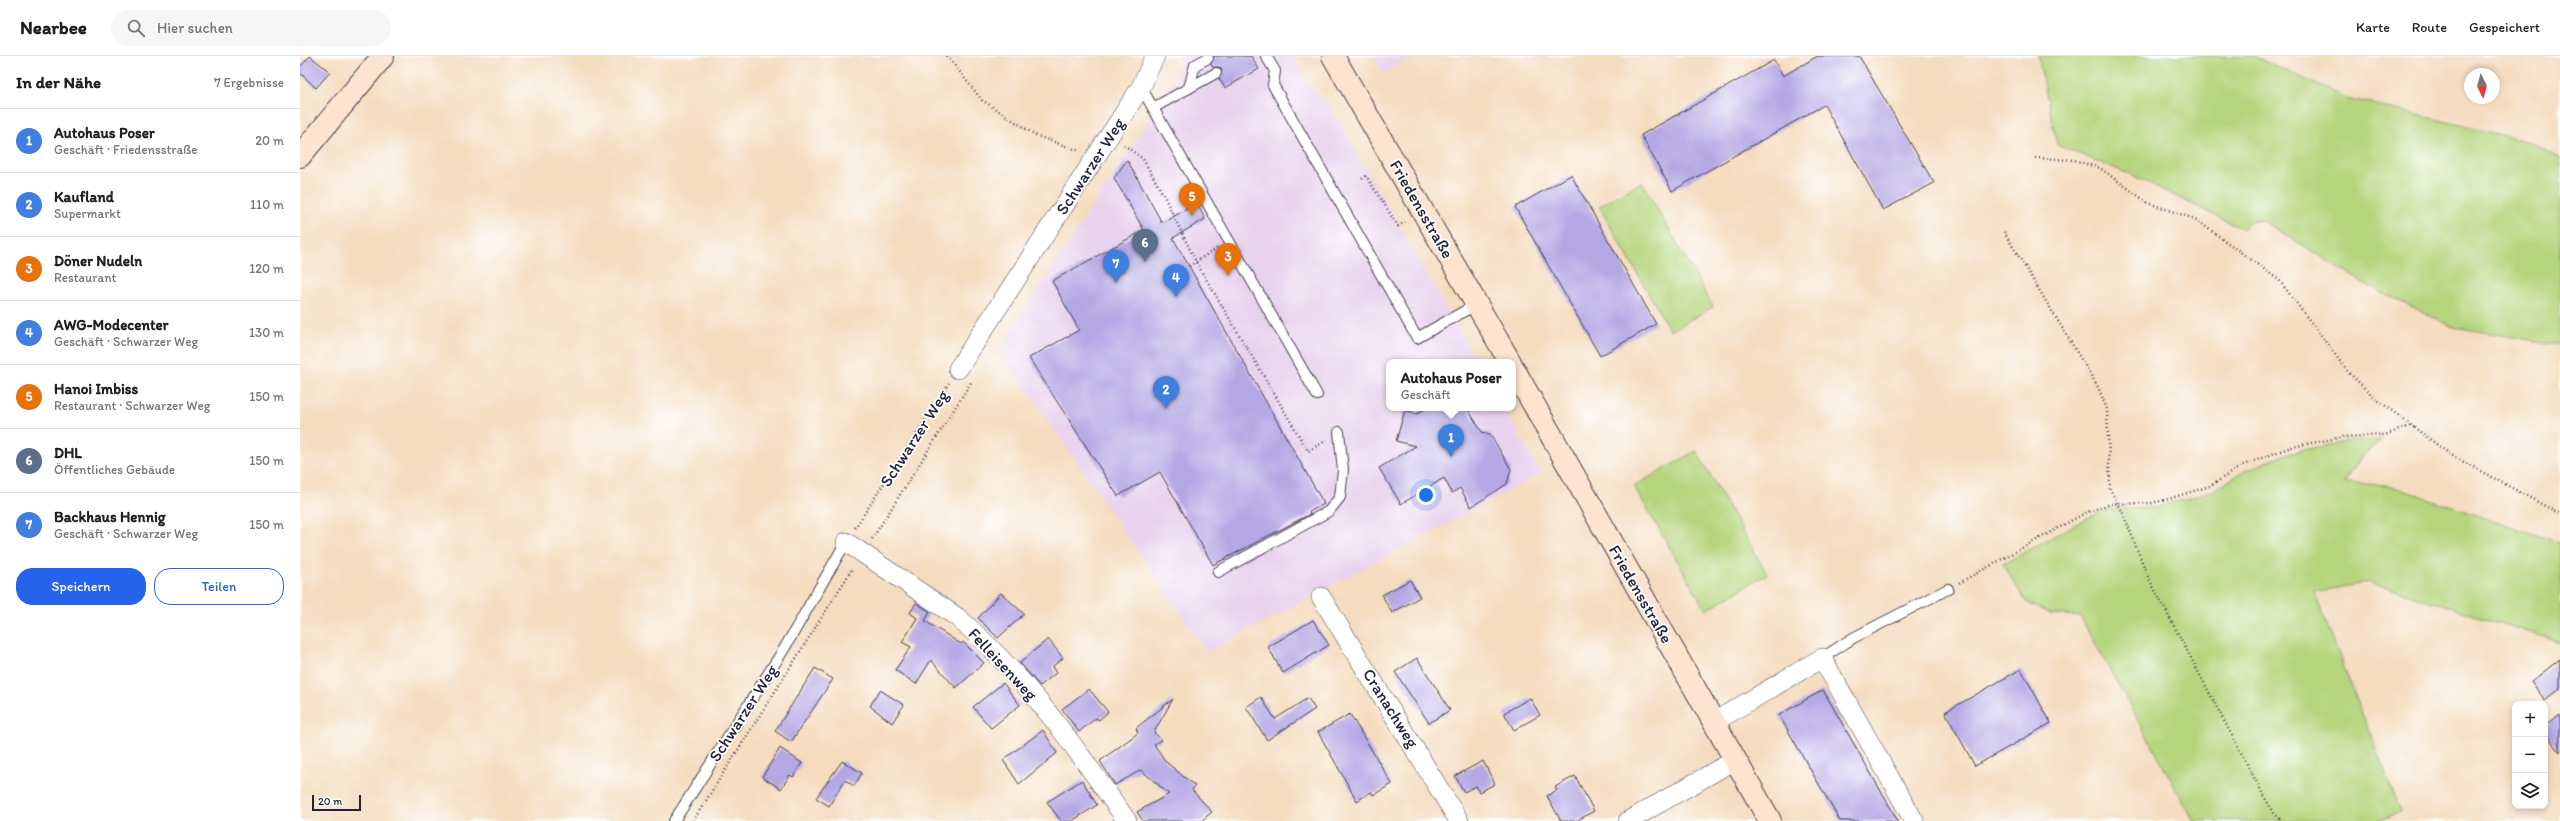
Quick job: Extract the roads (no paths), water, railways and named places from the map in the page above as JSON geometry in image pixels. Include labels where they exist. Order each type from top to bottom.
[{"type":"street","points":[[300,156],[383,56]]},
{"type":"street","name":"Schwarzer Weg","points":[[966,374],[1096,157],[1141,87],[1154,56]]},
{"type":"street","name":"Friedensstraße","points":[[1333,56],[1508,359]]},
{"type":"street","name":"Friedensstraße","points":[[1516,373],[1770,821]]},
{"type":"street","name":"Felleisenweg","points":[[846,542],[958,617],[972,629],[1015,674],[1053,720],[1127,821]]},
{"type":"street","name":"Cranachweg","points":[[1321,597],[1459,821]]},
{"type":"street","points":[[1714,722],[1822,658],[1914,821]]},
{"type":"street","points":[[1628,821],[1735,760]]},
{"type":"lane","points":[[1266,56],[1275,71],[1272,85],[1417,338],[1477,304]]},
{"type":"lane","points":[[1188,88],[1195,65],[1208,58]]},
{"type":"lane","points":[[1153,108],[1216,73]]},
{"type":"lane","points":[[1141,87],[1317,395]]},
{"type":"lane","points":[[1218,572],[1329,511],[1340,497],[1343,470],[1339,432]]},
{"type":"lane","name":"Schwarzer Weg","points":[[674,821],[784,649],[846,542]]},
{"type":"lane","points":[[1822,658],[1862,634],[1948,589]]},
{"type":"place","name":"Hanoi Imbiss","points":[[1192,216]]},
{"type":"place","name":"DHL","points":[[1145,262]]},
{"type":"place","name":"Döner Nudeln","points":[[1228,276]]},
{"type":"place","name":"Backhaus Hennig","points":[[1116,283]]},
{"type":"place","name":"AWG-Modecenter","points":[[1176,297]]},
{"type":"place","name":"Kaufland","points":[[1166,409]]},
{"type":"place","name":"Autohaus Poser","points":[[1451,457]]}]
